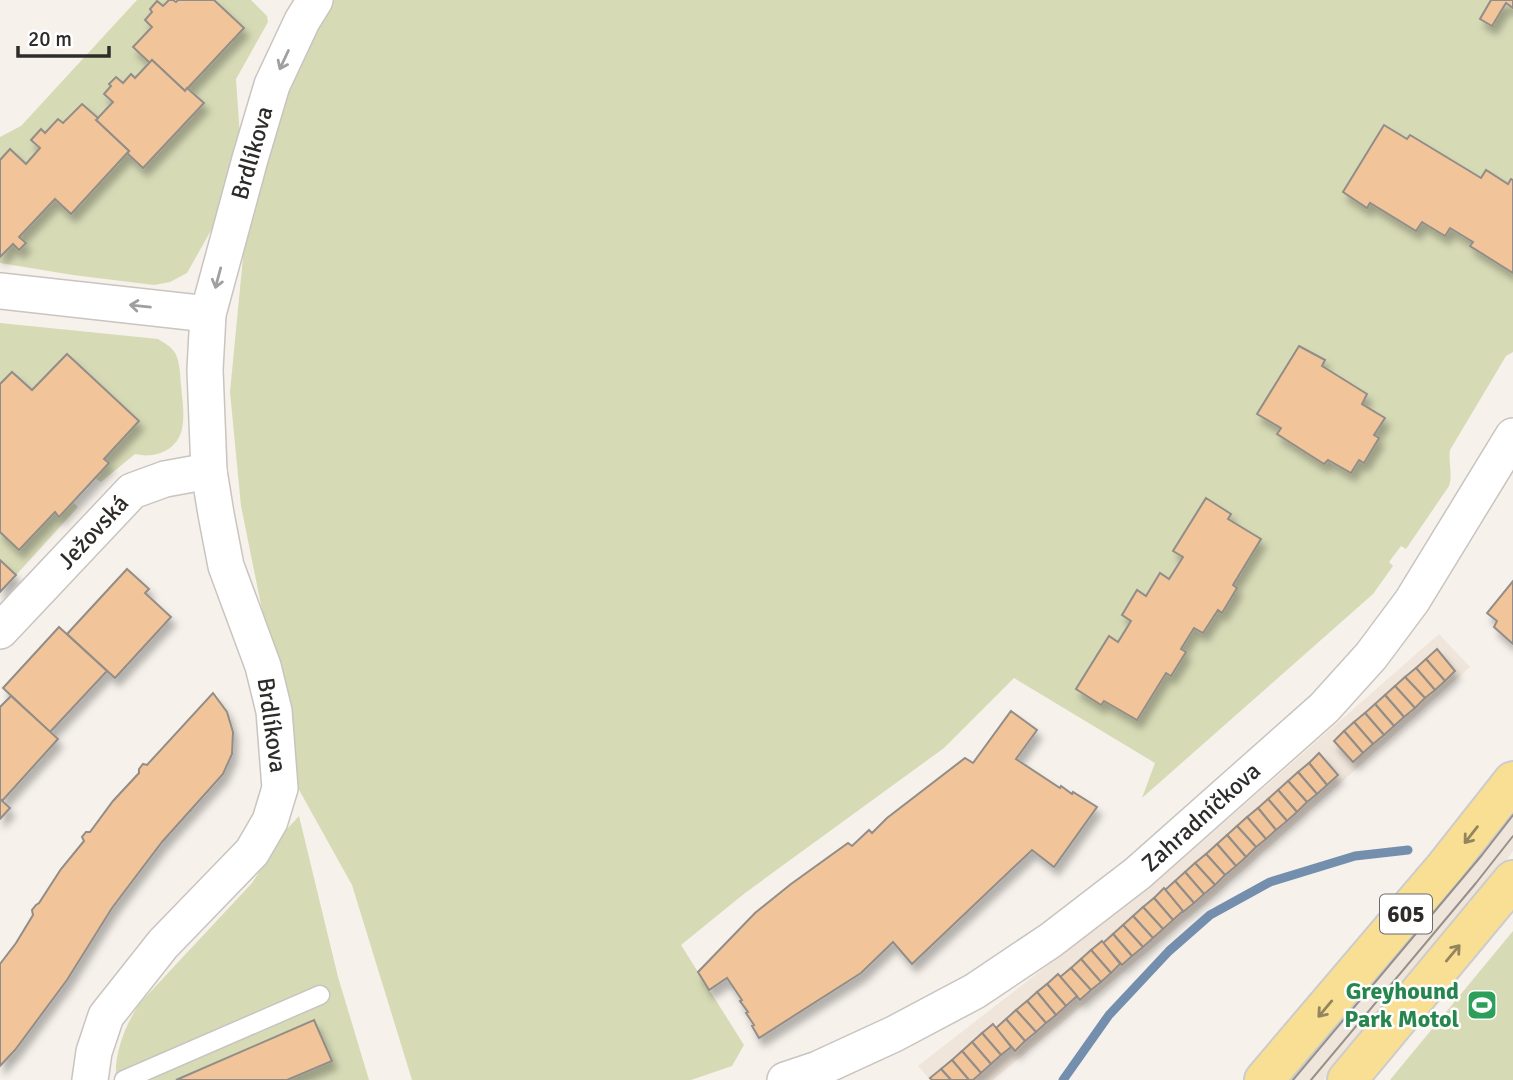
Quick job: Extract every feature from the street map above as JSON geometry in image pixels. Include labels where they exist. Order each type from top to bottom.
[{"type":"main road","name":"605","points":[[1264,1080],[1446,866],[1513,781]]},
{"type":"main road","name":"605","points":[[1347,1080],[1513,880]]},
{"type":"street","name":"Brdlíkova","points":[[90,1080],[94,1052],[106,1016],[163,944],[252,852],[270,821],[280,788],[274,711],[263,666],[226,566],[209,471],[205,370],[208,314],[272,85],[302,21],[315,0]]},
{"type":"street","points":[[0,291],[208,314]]},
{"type":"street","name":"Zahradníčkova","points":[[785,1080],[823,1074],[975,991],[1051,940],[1138,873],[1324,708],[1371,656],[1412,601],[1513,436]]},
{"type":"street","name":"Ježovská","points":[[0,631],[132,491],[165,479],[209,471]]},
{"type":"lane","points":[[124,1080],[320,995]]},
{"type":"shaded area","points":[[1439,634],[1470,667],[1210,900],[993,1080],[930,1080],[918,1066],[1170,870]]},
{"type":"shaded area","points":[[1513,802],[1513,851],[1494,877],[1324,1080],[1284,1080]]},
{"type":"green space","points":[[137,0],[169,0],[163,6],[157,1],[150,8],[152,12],[145,20],[152,27],[150,63],[135,78],[131,74],[123,83],[116,77],[109,84],[111,86],[104,94],[113,102],[98,118],[82,104],[63,123],[58,119],[45,133],[41,129],[31,139],[40,148],[26,164],[10,149],[0,160],[0,137],[21,126]]},
{"type":"green space","points":[[214,0],[251,0],[267,16],[268,22],[236,79],[241,177],[187,273],[170,282],[154,285],[0,263],[0,257],[13,244],[19,250],[25,242],[19,237],[55,199],[127,153],[143,168],[203,104],[187,88],[244,28]]},
{"type":"green space","points":[[331,0],[1491,0],[1480,18],[1492,25],[1506,3],[1513,8],[1513,180],[1508,184],[1486,170],[1481,178],[1410,135],[1407,139],[1384,125],[1343,192],[1367,207],[1370,203],[1416,231],[1422,222],[1445,236],[1450,228],[1473,242],[1471,247],[1513,273],[1513,352],[1506,356],[1450,450],[1449,486],[1406,549],[1401,546],[1389,562],[1393,566],[1373,594],[1142,798],[1155,763],[1014,678],[944,748],[745,893],[681,945],[744,1045],[732,1066],[691,1080],[412,1080],[352,885],[298,788],[241,506],[230,392],[245,237],[281,100]],"holes":[[[1300,346],[1324,360],[1322,366],[1367,394],[1362,404],[1385,418],[1374,435],[1379,439],[1364,462],[1359,460],[1351,473],[1328,460],[1324,464],[1281,428],[1257,413]],[[1206,499],[1230,513],[1228,519],[1261,539],[1233,585],[1237,589],[1222,613],[1218,610],[1204,633],[1194,628],[1181,649],[1186,653],[1171,676],[1166,673],[1137,720],[1104,701],[1101,705],[1077,689],[1108,637],[1118,642],[1131,621],[1122,615],[1136,590],[1146,596],[1160,573],[1169,579],[1183,557],[1174,551]]]},
{"type":"green space","points":[[0,323],[158,339],[173,351],[180,368],[183,418],[179,437],[164,452],[135,454],[101,482],[95,478],[108,463],[104,459],[139,420],[67,354],[32,390],[12,372],[0,384]]},
{"type":"green space","points":[[73,502],[78,507],[16,575],[0,560],[0,532],[20,550],[55,512],[60,516]]},
{"type":"green space","points":[[299,816],[338,977],[369,1080],[287,1080],[331,1061],[314,1020],[176,1080],[116,1080],[122,1040],[140,1003],[252,883],[286,830]]},
{"type":"green space","name":"Greyhound Park Motol","points":[[1513,931],[1513,1080],[1390,1080]]},
{"type":"building","points":[[169,0],[214,0],[244,28],[185,91],[152,60],[150,63],[133,47],[152,27],[145,20],[152,12],[150,9],[157,1],[163,6]]},
{"type":"building","points":[[1491,0],[1513,0],[1513,8],[1506,3],[1492,26],[1480,19]]},
{"type":"building","points":[[152,60],[185,91],[187,88],[204,103],[143,168],[96,120],[113,102],[104,94],[111,86],[109,84],[116,77],[123,83],[131,74],[135,78]]},
{"type":"building","points":[[82,104],[129,151],[71,214],[55,199],[19,237],[26,243],[19,250],[13,244],[0,257],[0,160],[10,149],[26,164],[40,148],[31,140],[41,129],[45,133],[58,119],[63,123]]},
{"type":"building","points":[[1384,125],[1407,139],[1410,135],[1481,178],[1486,170],[1508,184],[1513,180],[1513,273],[1470,246],[1473,242],[1450,228],[1445,236],[1422,222],[1416,231],[1370,203],[1367,208],[1343,192]]},
{"type":"building","points":[[1299,346],[1325,360],[1322,366],[1367,394],[1362,404],[1385,418],[1374,435],[1379,438],[1364,463],[1359,460],[1351,473],[1328,460],[1324,464],[1277,434],[1281,428],[1257,414]]},
{"type":"building","points":[[67,354],[139,421],[104,459],[109,463],[59,517],[55,512],[19,550],[0,532],[0,384],[12,372],[32,390]]},
{"type":"building","points":[[1206,498],[1231,514],[1228,519],[1261,539],[1233,585],[1237,588],[1222,613],[1218,610],[1203,633],[1194,628],[1181,649],[1186,652],[1171,676],[1166,673],[1137,720],[1104,701],[1101,705],[1076,689],[1109,636],[1118,642],[1131,621],[1122,615],[1137,590],[1146,596],[1160,573],[1169,579],[1183,557],[1173,551]]},
{"type":"building","points":[[0,560],[16,575],[0,592]]},
{"type":"building","points":[[127,569],[149,589],[145,593],[171,617],[115,678],[67,634]]},
{"type":"building","points":[[1513,581],[1513,644],[1494,627],[1497,621],[1487,613]]},
{"type":"building","points":[[59,627],[107,671],[50,732],[3,688]]},
{"type":"building","points":[[1437,649],[1455,671],[1445,681],[1426,659]]},
{"type":"building","points":[[1426,659],[1445,681],[1435,690],[1416,668]]},
{"type":"building","points":[[1416,668],[1435,690],[1425,698],[1405,677]]},
{"type":"building","points":[[1405,677],[1425,698],[1415,708],[1395,686]]},
{"type":"building","points":[[1395,686],[1415,708],[1404,717],[1385,695]]},
{"type":"building","points":[[213,693],[227,712],[233,732],[232,754],[223,774],[162,842],[112,908],[67,980],[0,1066],[0,964],[33,915],[32,910],[84,841],[82,837],[86,832],[90,832],[113,801],[139,773],[143,764],[147,765]]},
{"type":"building","points":[[1385,695],[1404,717],[1394,726],[1375,704]]},
{"type":"building","points":[[11,696],[58,739],[2,801],[0,707]]},
{"type":"building","points":[[1375,704],[1394,726],[1384,735],[1365,713]]},
{"type":"building","points":[[1011,711],[1037,730],[1016,759],[1060,788],[1061,786],[1072,794],[1073,792],[1097,807],[1054,867],[1032,850],[912,964],[893,942],[861,973],[759,1038],[740,1001],[742,1000],[727,978],[709,990],[698,972],[755,913],[791,884],[848,843],[852,846],[869,830],[872,833],[887,818],[965,758],[973,763]]},
{"type":"building","points":[[1365,713],[1384,735],[1373,744],[1354,722]]},
{"type":"building","points":[[1354,722],[1373,744],[1363,753],[1344,731]]},
{"type":"building","points":[[1344,731],[1363,753],[1353,762],[1334,741]]},
{"type":"building","points":[[1319,753],[1338,775],[1327,785],[1309,763]]},
{"type":"building","points":[[1309,763],[1327,785],[1317,794],[1298,772]]},
{"type":"building","points":[[1298,772],[1317,794],[1307,802],[1288,781]]},
{"type":"building","points":[[1288,781],[1307,802],[1297,812],[1278,790]]},
{"type":"building","points":[[1278,790],[1297,812],[1287,821],[1268,799]]},
{"type":"building","points":[[0,799],[10,808],[0,819]]},
{"type":"building","points":[[1268,799],[1287,821],[1276,830],[1258,808]]},
{"type":"building","points":[[1258,808],[1276,830],[1266,839],[1247,817]]},
{"type":"building","points":[[1247,817],[1266,839],[1256,847],[1237,826]]},
{"type":"building","points":[[1237,826],[1256,847],[1246,857],[1227,835]]},
{"type":"building","points":[[1227,835],[1246,857],[1236,866],[1217,844]]},
{"type":"building","points":[[1217,844],[1236,866],[1225,875],[1206,854]]},
{"type":"building","points":[[1206,854],[1225,875],[1215,885],[1195,863]]},
{"type":"building","points":[[1195,863],[1215,885],[1204,894],[1185,872]]},
{"type":"building","points":[[1185,872],[1204,894],[1194,903],[1175,881]]},
{"type":"building","points":[[1175,881],[1194,903],[1183,912],[1165,890]]},
{"type":"building","points":[[1164,888],[1183,911],[1173,920],[1154,898]]},
{"type":"building","points":[[1154,898],[1173,920],[1163,929],[1143,907]]},
{"type":"building","points":[[1143,907],[1163,929],[1153,938],[1133,916]]},
{"type":"building","points":[[1133,916],[1153,938],[1143,947],[1123,925]]},
{"type":"building","points":[[1123,925],[1143,947],[1132,956],[1113,934]]},
{"type":"building","points":[[1113,934],[1132,956],[1122,965],[1103,943]]},
{"type":"building","points":[[1102,941],[1120,964],[1111,973],[1091,950]]},
{"type":"building","points":[[1091,950],[1111,973],[1101,982],[1081,959]]},
{"type":"building","points":[[1081,959],[1101,982],[1091,990],[1071,968]]},
{"type":"building","points":[[1071,968],[1091,990],[1080,1000],[1060,977]]},
{"type":"building","points":[[1058,974],[1077,996],[1066,1006],[1047,984]]},
{"type":"building","points":[[1047,984],[1066,1006],[1056,1015],[1037,992]]},
{"type":"building","points":[[1037,992],[1056,1015],[1046,1023],[1027,1001]]},
{"type":"building","points":[[1027,1001],[1046,1023],[1036,1032],[1016,1010]]},
{"type":"building","points":[[1016,1010],[1036,1032],[1025,1041],[1006,1019]]},
{"type":"building","points":[[1006,1019],[1025,1041],[1015,1051],[996,1028]]},
{"type":"building","points":[[314,1020],[332,1061],[287,1080],[176,1080]]},
{"type":"building","points":[[993,1024],[1011,1047],[1001,1055],[982,1033]]},
{"type":"building","points":[[982,1033],[1001,1055],[991,1064],[972,1042]]},
{"type":"building","points":[[972,1042],[991,1064],[981,1073],[962,1051]]},
{"type":"building","points":[[962,1051],[981,1073],[973,1080],[969,1080],[952,1060]]},
{"type":"building","points":[[952,1060],[969,1080],[951,1080],[941,1069]]},
{"type":"building","points":[[941,1069],[951,1080],[930,1078]]},
{"type":"waterway","points":[[1063,1080],[1109,1015],[1169,951],[1210,915],[1270,882],[1355,856],[1408,850]]},
{"type":"tram line","points":[[1293,1080],[1513,815]]},
{"type":"tram line","points":[[1311,1080],[1513,836]]},
{"type":"place","name":"Greyhound Park Motol","points":[[1482,1005]]}]
